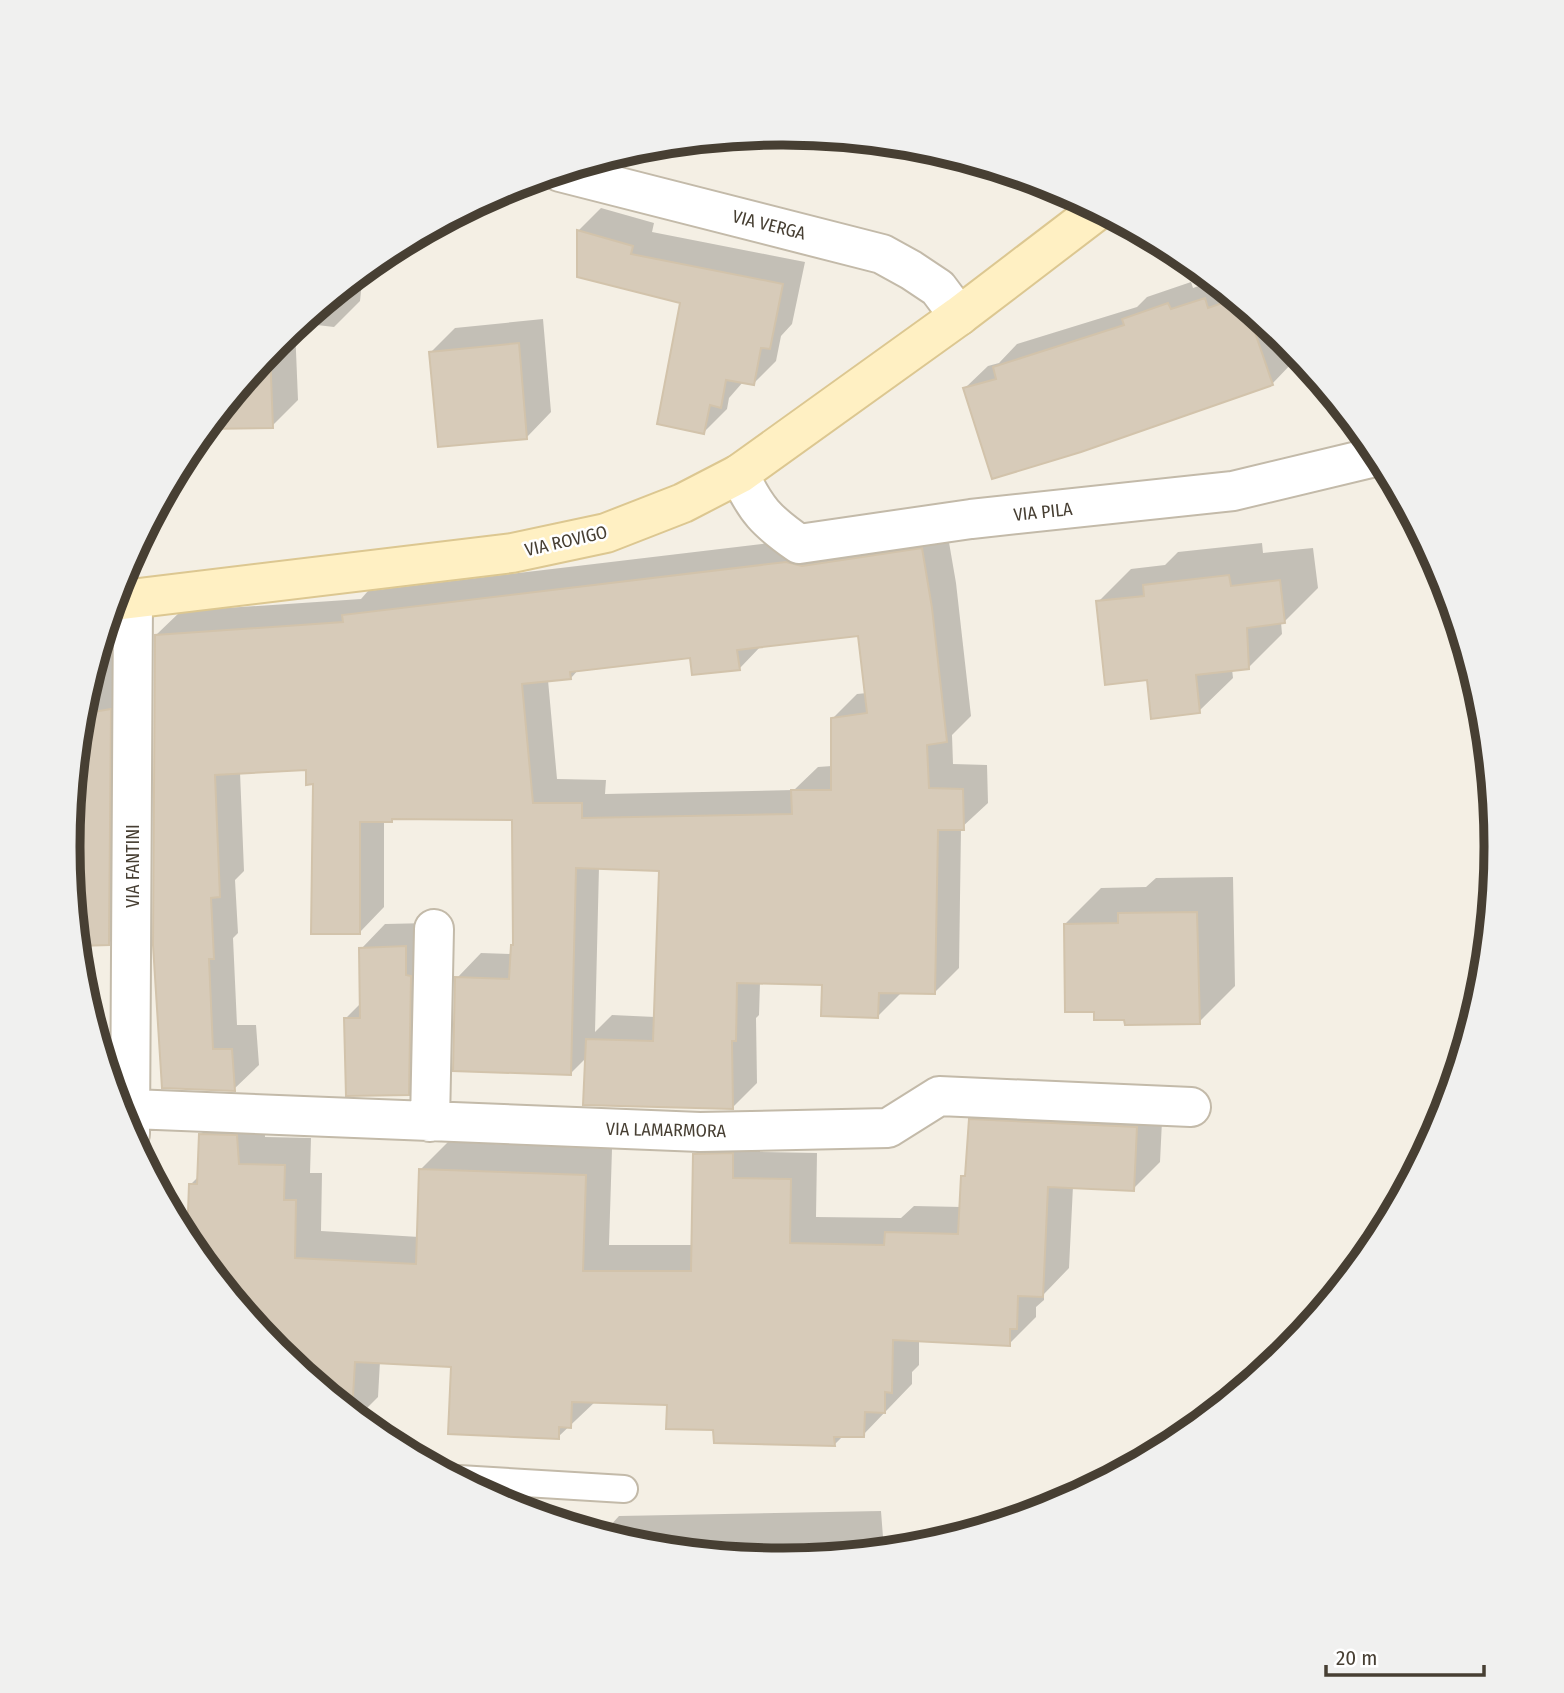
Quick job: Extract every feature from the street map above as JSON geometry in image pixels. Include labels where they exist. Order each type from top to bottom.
[{"type":"main road","name":"VIA ROVIGO","points":[[126,600],[512,553],[606,533],[683,503],[739,474],[959,316],[1090,216]]},
{"type":"street","name":"VIA VERGA","points":[[576,176],[882,254],[938,288],[959,316]]},
{"type":"street","name":"VIA PILA","points":[[739,474],[752,503],[775,528],[799,544],[971,519],[1233,491],[1366,459]]},
{"type":"street","name":"VIA FANTINI","points":[[124,605],[131,1106]]},
{"type":"street","points":[[429,1122],[434,929]]},
{"type":"street","name":"VIA LAMARMORA","points":[[137,1121],[429,1122],[713,1132],[888,1128],[939,1096],[1191,1107]]},
{"type":"lane","points":[[482,1480],[624,1489]]},
{"type":"building","points":[[577,230],[633,246],[631,254],[783,284],[770,349],[761,348],[754,385],[726,380],[721,408],[710,405],[704,434],[657,424],[680,303],[577,277]]},
{"type":"building","points":[[1205,298],[1208,308],[1224,302],[1253,327],[1273,385],[1081,452],[992,479],[963,388],[996,379],[993,367],[1124,325],[1122,319],[1168,303],[1171,309]]},
{"type":"building","points":[[519,343],[527,439],[438,447],[429,352]]},
{"type":"building","points":[[271,367],[273,428],[218,429]]},
{"type":"building","points":[[922,548],[932,608],[947,742],[927,745],[929,788],[963,789],[964,830],[938,830],[935,994],[879,993],[878,1018],[821,1016],[822,985],[737,983],[736,1041],[732,1041],[733,1109],[583,1105],[586,1039],[653,1041],[659,871],[576,868],[571,1075],[453,1071],[455,977],[509,979],[513,945],[512,820],[392,819],[392,822],[360,822],[360,934],[311,934],[313,784],[306,785],[306,770],[215,775],[220,897],[211,898],[214,959],[209,959],[213,1049],[232,1049],[235,1091],[162,1088],[153,945],[155,635],[343,622],[342,615],[786,562],[802,566]],"holes":[[[858,636],[867,713],[831,718],[831,790],[791,790],[792,814],[582,818],[582,803],[533,803],[522,684],[571,679],[570,672],[690,658],[692,675],[740,670],[737,650]]]},
{"type":"building","points":[[1229,575],[1231,586],[1280,580],[1285,623],[1247,628],[1249,669],[1196,675],[1200,713],[1151,719],[1147,680],[1105,685],[1096,601],[1144,596],[1143,585]]},
{"type":"building","points":[[111,709],[109,945],[88,946],[80,846],[82,801],[94,712]]},
{"type":"building","points":[[1197,912],[1200,1024],[1125,1025],[1124,1020],[1094,1020],[1094,1012],[1065,1012],[1064,924],[1118,923],[1118,913]]},
{"type":"building","points":[[406,946],[406,975],[411,976],[409,1095],[346,1096],[344,1018],[360,1018],[359,948]]},
{"type":"building","points":[[969,1119],[1137,1127],[1134,1191],[1048,1187],[1043,1297],[1018,1296],[1017,1329],[1010,1329],[1010,1346],[893,1340],[892,1393],[885,1392],[885,1413],[865,1412],[864,1437],[834,1437],[835,1446],[714,1443],[713,1430],[666,1429],[667,1405],[572,1402],[571,1428],[559,1427],[559,1439],[448,1434],[451,1367],[355,1362],[353,1401],[286,1343],[255,1309],[225,1274],[188,1219],[189,1184],[197,1184],[199,1134],[237,1135],[239,1164],[285,1165],[284,1200],[296,1200],[295,1258],[416,1264],[419,1169],[586,1175],[583,1271],[691,1271],[693,1154],[733,1153],[733,1178],[791,1179],[790,1243],[884,1245],[885,1232],[958,1234],[961,1176],[965,1176]]}]
